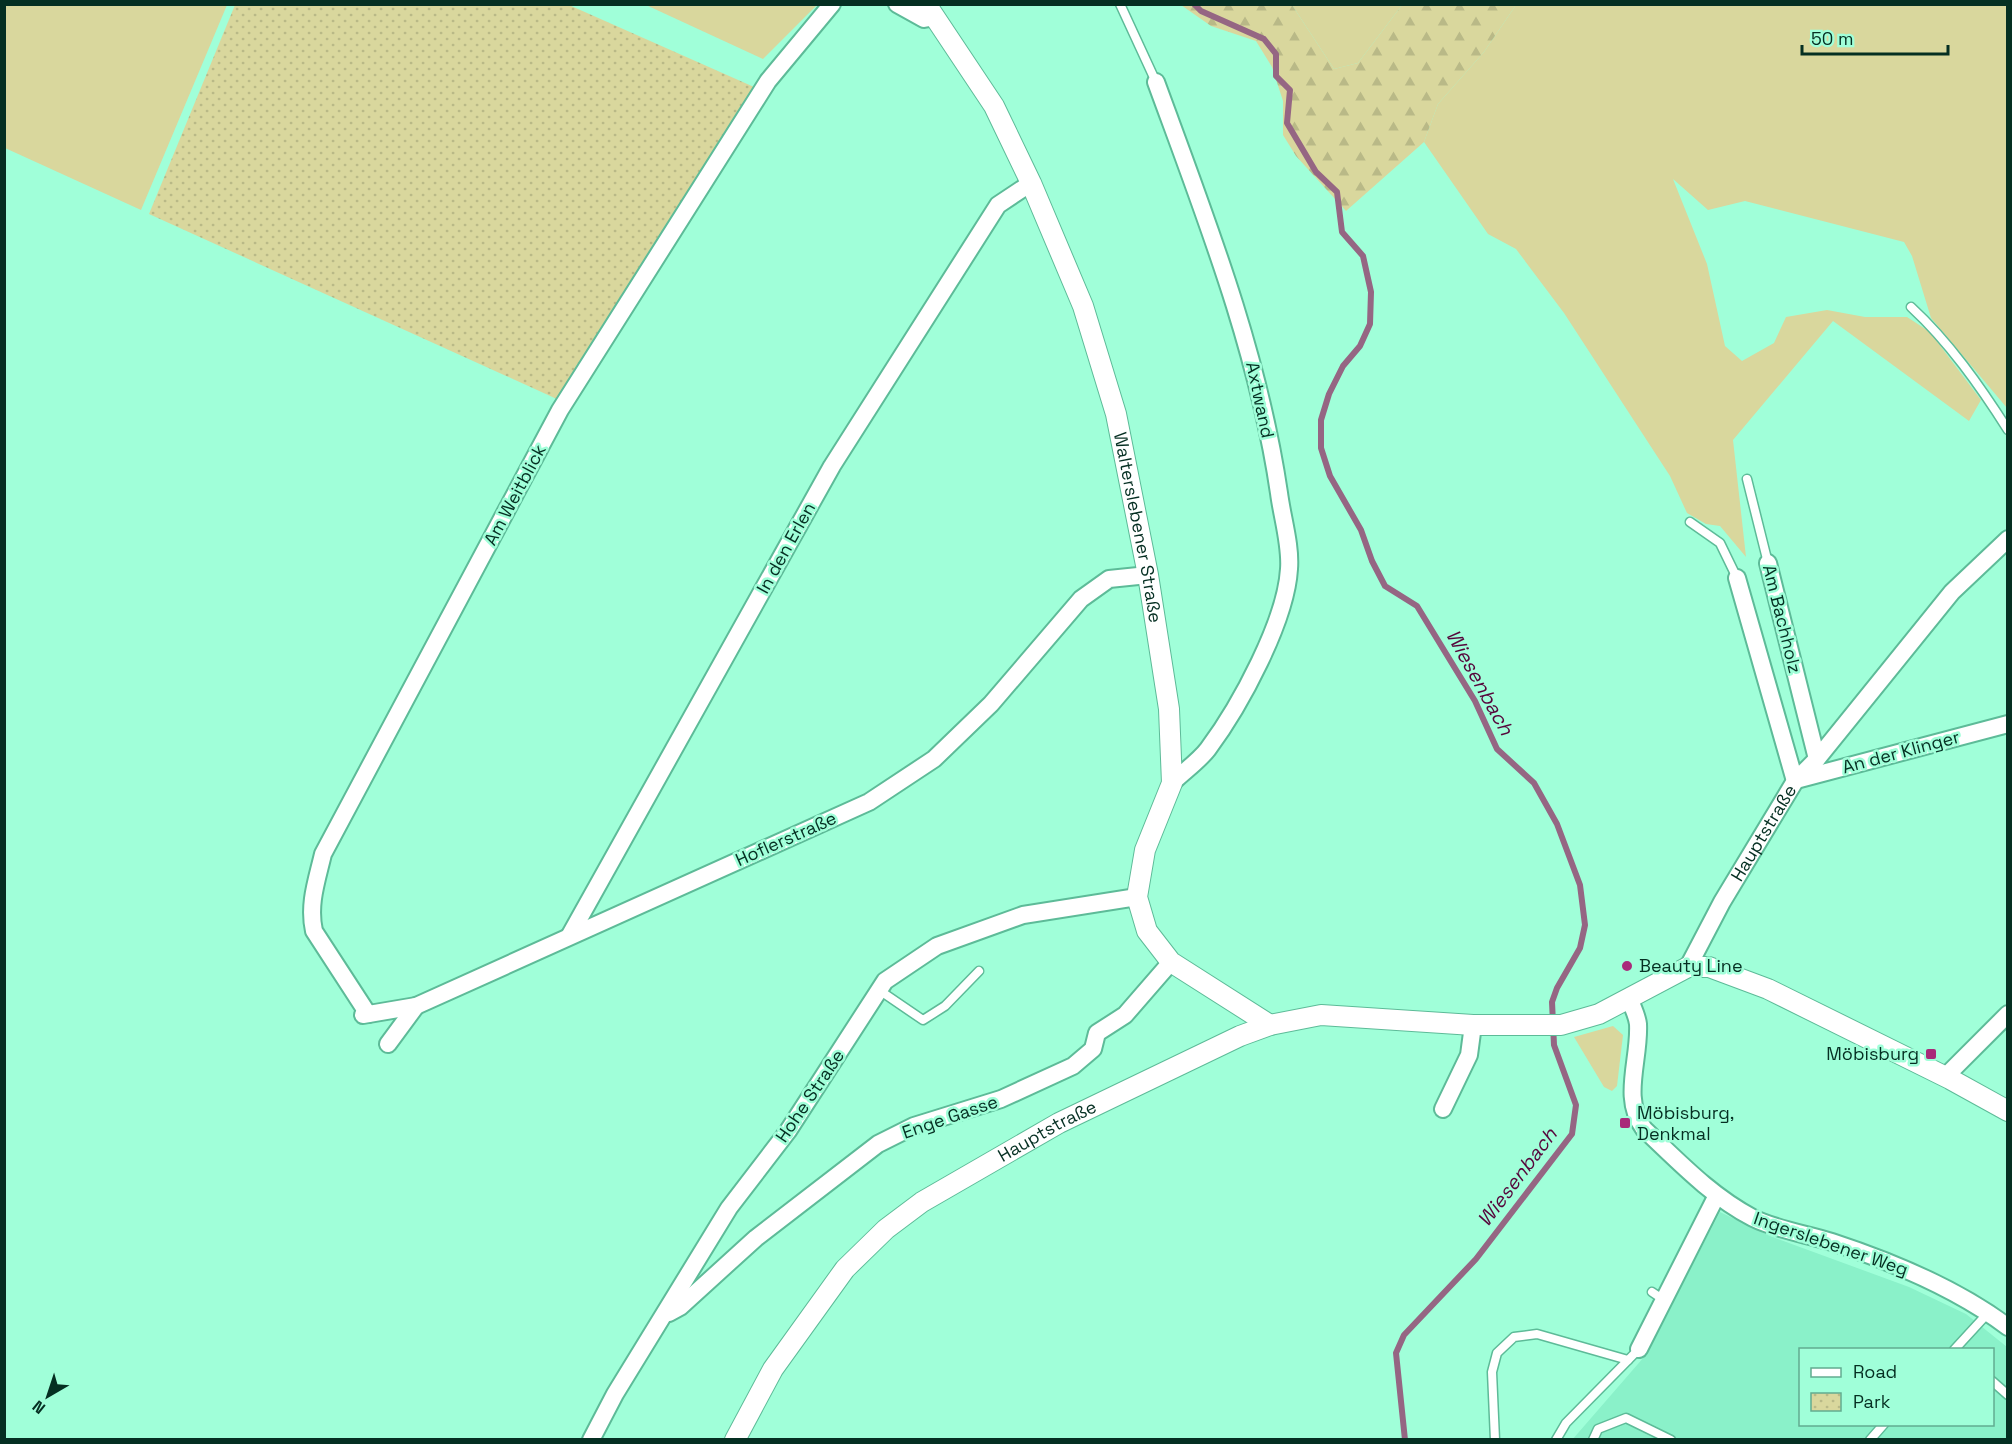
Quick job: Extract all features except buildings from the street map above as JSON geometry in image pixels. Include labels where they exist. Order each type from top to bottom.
[{"type":"street","name":"Am Weitblick","points":[[366,1015],[314,931],[311,916],[312,900],[323,854],[560,410],[768,81],[832,4]]},
{"type":"street","points":[[897,4],[924,18],[930,11]]},
{"type":"street","name":"Walterslebener Straße","points":[[930,11],[994,106],[1031,183],[1083,306],[1109,393],[1148,575],[1170,709],[1172,783],[1144,850],[1137,897],[1147,931],[1171,962],[1270,1025]]},
{"type":"street","name":"Axtwand","points":[[1156,82],[1210,230],[1251,358],[1276,475],[1290,567],[1283,608],[1242,695],[1207,750],[1172,783]]},
{"type":"street","name":"In den Erlen","points":[[570,935],[832,466],[998,205],[1031,183]]},
{"type":"street","name":"Hauptstraße","points":[[735,1440],[773,1369],[845,1269],[886,1229],[921,1202],[1059,1123],[1240,1036],[1270,1025],[1321,1015],[1540,1027],[1561,1025],[1599,1014],[1688,967],[1722,902],[1795,780],[1817,759],[1952,592],[2007,538]]},
{"type":"street","name":"Am Bachholz","points":[[1768,563],[1817,759]]},
{"type":"street","name":"Hoflerstraße","points":[[366,1015],[416,1006],[869,802],[934,759],[991,705],[1081,599],[1109,579],[1148,575]]},
{"type":"street","name":"Am Bachholz","points":[[1737,578],[1795,780]]},
{"type":"street","name":"An der Klinger","points":[[1795,780],[2007,724]]},
{"type":"street","name":"Hohe Straße","points":[[591,1440],[615,1394],[729,1208],[788,1131],[885,981],[938,946],[1023,915],[1137,897]]},
{"type":"street","name":"Enge Gasse","points":[[665,1315],[680,1307],[756,1238],[878,1144],[914,1126],[1001,1099],[1073,1066],[1093,1049],[1097,1033],[1125,1015],[1171,962]]},
{"type":"street","points":[[1688,967],[1709,967],[1755,983],[1950,1079],[2007,1111]]},
{"type":"street","name":"Ingerslebener Weg","points":[[1629,998],[1638,1023],[1632,1102],[1636,1118],[1644,1129],[1716,1197],[1756,1220],[1833,1242],[1915,1274],[1988,1313],[2007,1327]]},
{"type":"street","points":[[388,1044],[416,1006]]},
{"type":"street","points":[[1950,1079],[1951,1071],[2007,1014]]},
{"type":"street","points":[[1443,1109],[1469,1055],[1473,1024]]},
{"type":"street","points":[[1633,1354],[1658,1296],[1716,1197]]},
{"type":"lane","name":"Axtwand","points":[[1120,4],[1156,82]]},
{"type":"lane","points":[[1911,307],[1935,329],[1981,390],[2007,430]]},
{"type":"lane","name":"Am Bachholz","points":[[1747,478],[1768,563]]},
{"type":"lane","name":"Am Bachholz","points":[[1690,522],[1720,543],[1737,578]]},
{"type":"lane","points":[[879,990],[923,1020],[945,1006],[979,971]]},
{"type":"lane","points":[[1957,1348],[1988,1313]]},
{"type":"lane","points":[[1495,1440],[1492,1372],[1497,1353],[1514,1337],[1537,1334],[1633,1354]]},
{"type":"lane","points":[[1556,1440],[1566,1423],[1633,1354]]},
{"type":"lane","points":[[1994,1383],[2007,1395]]},
{"type":"lane","points":[[1593,1440],[1598,1429],[1626,1418],[1671,1440]]},
{"type":"lane","points":[[1870,1440],[1883,1426]]},
{"type":"shaded area","points":[[1720,1212],[1770,1236],[1909,1287],[1966,1314],[2007,1347],[2007,1439],[1572,1440],[1644,1357]]},
{"type":"green space","points":[[5,4],[227,5],[141,210],[5,148]]},
{"type":"green space","points":[[235,5],[569,5],[754,87],[559,400],[149,214]]},
{"type":"green space","points":[[646,5],[817,5],[763,59]]},
{"type":"green space","points":[[1181,5],[1292,5],[1334,69],[1358,63],[1402,5],[1516,5],[1484,52],[1438,104],[1424,142],[1346,211],[1296,156],[1283,135],[1283,101],[1272,67],[1256,41],[1211,26]]},
{"type":"green space","points":[[1292,5],[1402,5],[1358,63],[1334,69]]},
{"type":"green space","points":[[1516,5],[2007,5],[2007,408],[1931,318],[1912,256],[1904,242],[1745,201],[1708,210],[1673,179],[1707,264],[1725,346],[1742,361],[1774,343],[1786,317],[1827,310],[1865,317],[1907,317],[1930,332],[1981,400],[1969,421],[1833,321],[1733,440],[1746,557],[1720,526],[1706,524],[1687,513],[1670,476],[1564,313],[1516,249],[1488,234],[1424,142],[1438,104],[1484,52]]},
{"type":"green space","points":[[1613,1026],[1623,1035],[1617,1086],[1612,1091],[1604,1087],[1574,1037]]},
{"type":"waterway","name":"Wiesenbach","points":[[1194,4],[1201,11],[1264,39],[1276,54],[1276,76],[1290,90],[1287,123],[1316,172],[1337,192],[1342,232],[1363,256],[1371,292],[1370,324],[1360,346],[1343,366],[1329,394],[1321,420],[1321,448],[1330,476],[1361,530],[1372,561],[1385,586],[1417,606],[1475,701],[1497,749],[1534,783],[1557,824],[1580,885],[1585,925],[1580,948],[1557,988],[1552,1002],[1554,1045],[1576,1105],[1572,1134],[1476,1259],[1404,1335],[1396,1353],[1405,1440]]},
{"type":"place","name":"Beauty Line","points":[[1627,966]]},
{"type":"place","name":"Möbisburg","points":[[1931,1054]]},
{"type":"place","name":"Möbisburg, Denkmal","points":[[1625,1123]]}]
